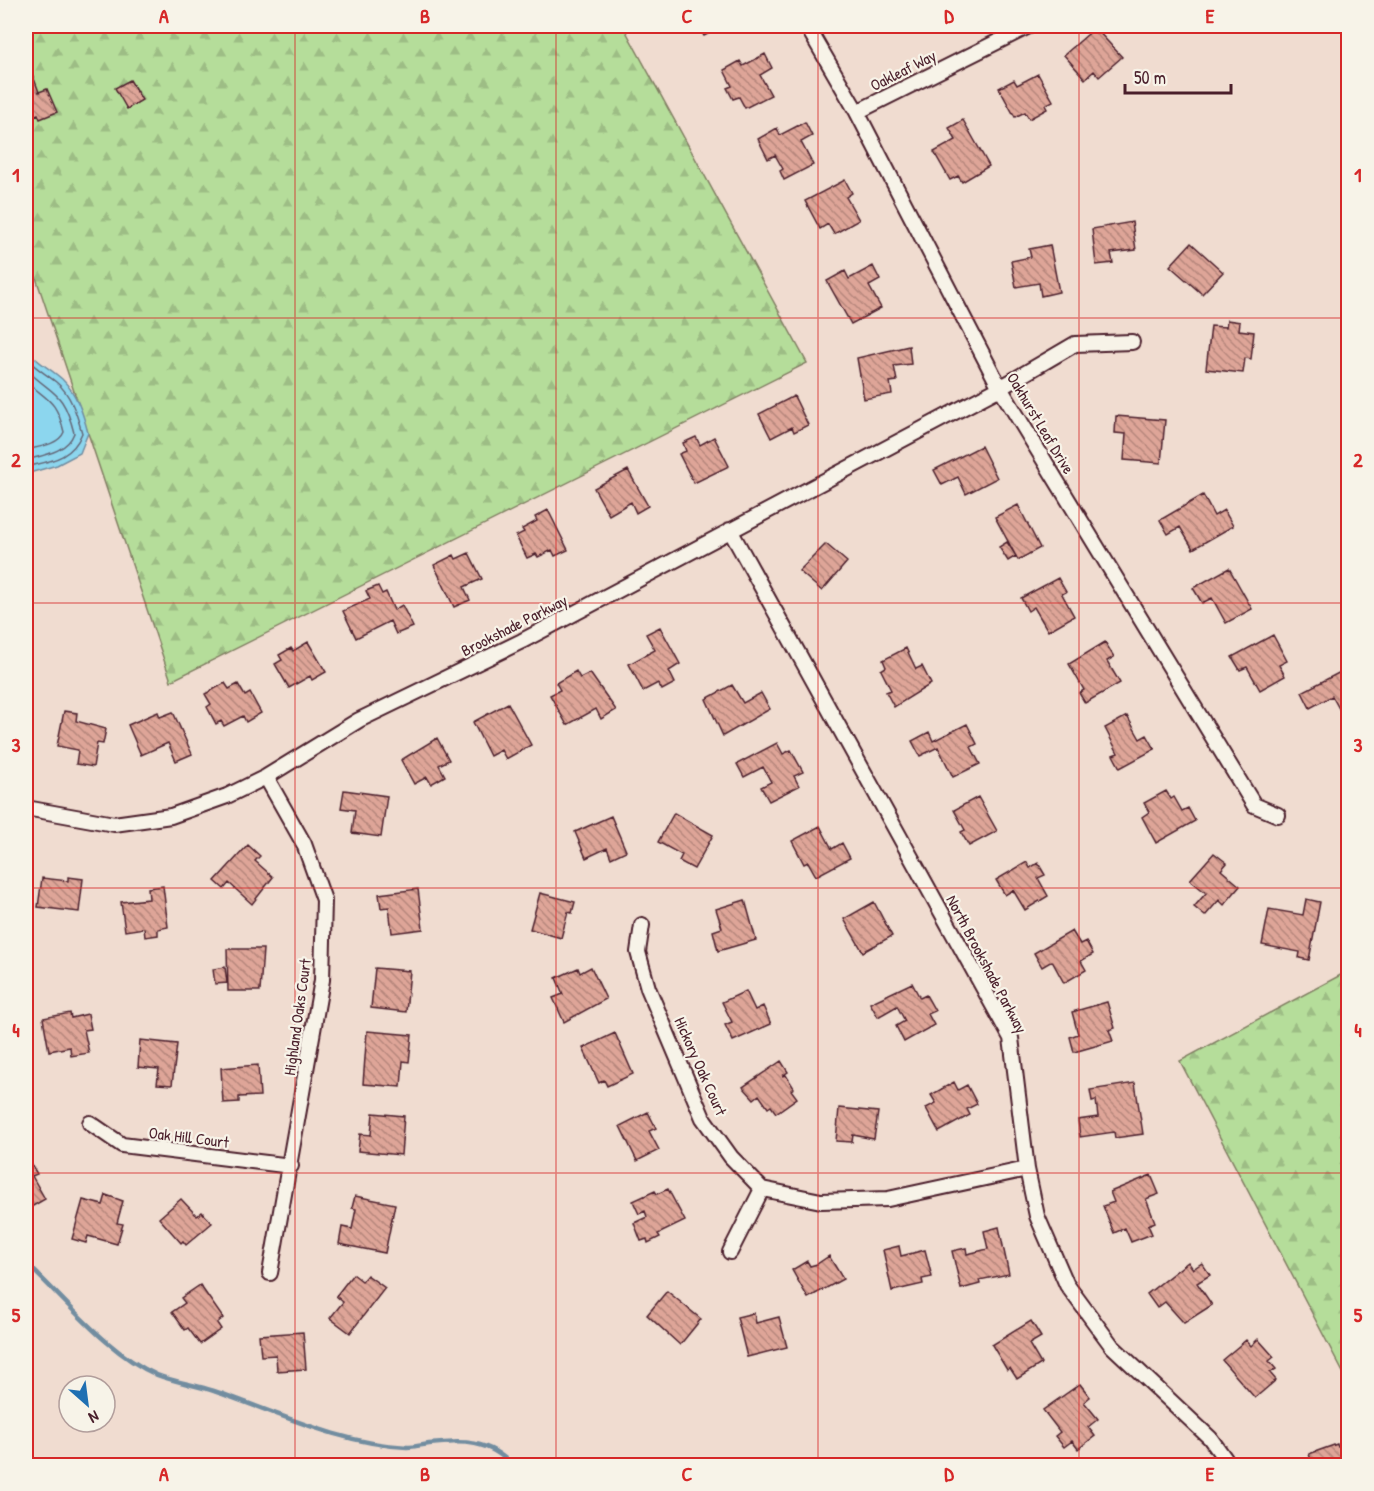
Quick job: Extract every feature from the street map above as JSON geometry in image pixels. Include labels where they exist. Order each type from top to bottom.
[{"type":"street","name":"Oakhurst Leaf Drive","points":[[807,26],[858,112],[1000,388],[1254,805],[1278,815]]},
{"type":"street","name":"Oakleaf Way","points":[[858,112],[1029,26]]},
{"type":"street","name":"Brookshade Parkway","points":[[26,808],[114,824],[150,821],[192,810],[266,777],[359,720],[522,640],[1000,388],[1075,344],[1132,342]]},
{"type":"street","name":"North Brookshade Parkway","points":[[730,530],[1011,1038],[1027,1169],[1037,1216],[1067,1285],[1112,1346],[1210,1438],[1230,1466]]},
{"type":"street","name":"Highland Oaks Court","points":[[266,777],[304,844],[324,900],[322,980],[291,1166],[270,1273]]},
{"type":"street","name":"Hickory Oak Court","points":[[642,925],[638,952],[648,988],[703,1118],[731,1157],[762,1189]]},
{"type":"street","name":"Oak Hill Court","points":[[90,1123],[122,1145],[291,1166]]},
{"type":"street","points":[[730,1252],[762,1189],[821,1202],[888,1199],[1027,1169]]},
{"type":"green space","points":[[26,26],[623,26],[807,363],[171,681],[26,248]]},
{"type":"green space","points":[[1348,971],[1348,1382],[1180,1061]]},
{"type":"water","points":[[26,349],[72,391],[79,404],[88,433],[80,453],[57,465],[26,474]]},
{"type":"building","points":[[698,26],[723,26],[704,36]]},
{"type":"building","points":[[1095,28],[1122,57],[1099,77],[1094,71],[1085,79],[1064,55]]},
{"type":"building","points":[[765,54],[772,68],[760,75],[771,95],[745,108],[739,97],[733,99],[727,88],[732,86],[724,70],[740,61],[743,66]]},
{"type":"building","points":[[26,70],[29,78],[33,76],[39,92],[47,89],[57,112],[40,119],[38,114],[26,119]]},
{"type":"building","points":[[1038,74],[1053,101],[1045,105],[1047,109],[1029,119],[1025,112],[1015,117],[999,88],[1014,80],[1017,85]]},
{"type":"building","points":[[130,80],[142,100],[127,109],[115,88]]},
{"type":"building","points":[[963,120],[989,166],[962,182],[958,176],[950,180],[934,152],[956,140],[949,128]]},
{"type":"building","points":[[805,122],[812,136],[801,142],[813,165],[784,180],[780,171],[783,169],[775,155],[768,159],[758,139],[777,128],[780,135]]},
{"type":"building","points":[[845,180],[852,193],[846,197],[859,220],[834,234],[828,224],[820,229],[805,201]]},
{"type":"building","points":[[1132,222],[1136,250],[1111,253],[1113,263],[1096,265],[1092,229]]},
{"type":"building","points":[[1191,243],[1223,272],[1202,294],[1170,266]]},
{"type":"building","points":[[1050,245],[1059,292],[1041,296],[1039,283],[1016,287],[1011,261],[1031,257],[1029,249]]},
{"type":"building","points":[[873,266],[880,280],[869,286],[881,308],[851,324],[827,281],[845,271],[849,279]]},
{"type":"building","points":[[1227,320],[1240,322],[1239,330],[1254,332],[1251,359],[1245,358],[1243,373],[1206,369],[1211,326],[1226,327]]},
{"type":"building","points":[[909,346],[911,364],[894,366],[897,381],[890,382],[892,394],[864,399],[857,358]]},
{"type":"building","points":[[794,396],[808,425],[794,432],[792,427],[771,438],[759,414]]},
{"type":"building","points":[[1116,416],[1165,420],[1161,463],[1124,460],[1126,434],[1115,433]]},
{"type":"building","points":[[696,437],[700,445],[714,437],[729,466],[694,483],[679,454],[686,451],[683,443]]},
{"type":"building","points":[[981,446],[997,478],[966,494],[958,477],[942,485],[934,470]]},
{"type":"building","points":[[628,470],[648,506],[636,513],[631,502],[609,515],[594,488]]},
{"type":"building","points":[[1203,495],[1214,516],[1224,510],[1233,526],[1193,549],[1180,527],[1168,534],[1160,520]]},
{"type":"building","points":[[1018,505],[1040,548],[1018,560],[995,517]]},
{"type":"building","points":[[548,510],[568,550],[555,556],[552,550],[538,557],[536,554],[527,558],[516,536],[524,532],[522,529],[537,521],[535,517]]},
{"type":"building","points":[[1007,542],[1016,556],[1008,561],[999,547]]},
{"type":"building","points":[[826,544],[847,562],[822,591],[799,571]]},
{"type":"building","points":[[469,553],[482,579],[464,587],[470,600],[454,607],[434,565],[454,555],[456,559]]},
{"type":"building","points":[[1229,568],[1252,609],[1226,623],[1212,598],[1202,603],[1193,588]]},
{"type":"building","points":[[1058,578],[1066,592],[1062,594],[1074,616],[1048,631],[1034,607],[1028,611],[1021,598]]},
{"type":"building","points":[[378,586],[382,594],[386,592],[394,610],[402,605],[413,627],[396,634],[390,621],[356,638],[343,611],[370,599],[366,591]]},
{"type":"building","points":[[660,627],[680,664],[669,671],[675,683],[662,690],[658,683],[643,691],[629,664],[655,650],[646,634]]},
{"type":"building","points":[[1273,635],[1287,661],[1279,665],[1285,676],[1260,690],[1247,667],[1240,670],[1232,657]]},
{"type":"building","points":[[308,642],[326,672],[312,680],[310,676],[289,688],[275,664],[282,660],[279,655],[291,648],[293,651]]},
{"type":"building","points":[[1105,642],[1114,657],[1107,661],[1120,683],[1085,703],[1079,693],[1084,690],[1069,664]]},
{"type":"building","points":[[906,648],[916,669],[922,666],[931,684],[894,707],[886,692],[891,690],[881,670],[886,667],[883,660]]},
{"type":"building","points":[[1348,668],[1348,711],[1342,714],[1332,696],[1310,708],[1302,692]]},
{"type":"building","points":[[576,671],[580,678],[590,673],[616,710],[601,719],[596,709],[567,725],[550,695],[560,690],[556,683]]},
{"type":"building","points":[[225,683],[229,689],[238,684],[245,696],[250,693],[261,713],[246,722],[243,716],[224,726],[221,721],[216,724],[207,707],[211,704],[205,694]]},
{"type":"building","points":[[732,685],[743,703],[761,693],[770,709],[723,736],[706,699]]},
{"type":"building","points":[[508,703],[531,745],[506,759],[501,750],[490,756],[473,722]]},
{"type":"building","points":[[64,711],[77,713],[76,721],[106,729],[103,744],[97,743],[93,767],[76,764],[78,750],[57,746]]},
{"type":"building","points":[[158,712],[160,717],[173,712],[192,754],[176,761],[168,743],[141,755],[128,725]]},
{"type":"building","points":[[1127,716],[1140,739],[1147,735],[1155,749],[1120,768],[1113,755],[1118,753],[1105,728]]},
{"type":"building","points":[[967,724],[977,744],[971,747],[980,764],[953,777],[938,747],[920,756],[912,741],[929,732],[933,741]]},
{"type":"building","points":[[437,738],[449,760],[439,765],[445,776],[431,784],[427,777],[414,784],[401,760]]},
{"type":"building","points":[[777,743],[783,754],[791,750],[803,772],[794,776],[799,786],[769,801],[761,787],[771,782],[763,767],[744,777],[737,764]]},
{"type":"building","points":[[344,790],[387,796],[381,837],[352,833],[355,810],[341,808]]},
{"type":"building","points":[[1166,791],[1171,799],[1174,797],[1182,811],[1188,808],[1195,821],[1156,843],[1142,817],[1149,812],[1144,803]]},
{"type":"building","points":[[978,797],[997,831],[969,846],[961,832],[965,830],[954,810]]},
{"type":"building","points":[[674,813],[713,835],[694,869],[679,861],[682,855],[658,842]]},
{"type":"building","points":[[611,816],[626,851],[611,858],[607,848],[586,858],[575,832]]},
{"type":"building","points":[[820,826],[832,849],[842,843],[850,858],[816,876],[808,862],[804,864],[792,841]]},
{"type":"building","points":[[248,845],[260,856],[255,861],[273,877],[252,904],[229,883],[224,889],[215,881]]},
{"type":"building","points":[[1214,853],[1227,863],[1221,870],[1240,886],[1224,905],[1219,900],[1205,916],[1194,907],[1206,893],[1190,880]]},
{"type":"building","points":[[1027,862],[1030,868],[1038,863],[1045,875],[1038,878],[1048,896],[1025,910],[1013,890],[1005,895],[996,880]]},
{"type":"building","points":[[68,877],[83,879],[79,912],[38,907],[42,878],[68,881]]},
{"type":"building","points":[[163,886],[168,927],[158,929],[158,935],[145,937],[144,928],[125,931],[121,902],[149,899],[148,888]]},
{"type":"building","points":[[418,889],[423,929],[392,933],[389,907],[381,908],[379,894]]},
{"type":"building","points":[[540,893],[575,902],[572,913],[568,912],[561,938],[530,929]]},
{"type":"building","points":[[1306,899],[1320,902],[1309,960],[1299,958],[1300,952],[1262,945],[1269,909],[1303,915]]},
{"type":"building","points":[[745,900],[756,940],[718,951],[713,931],[722,928],[716,909]]},
{"type":"building","points":[[874,902],[892,936],[863,952],[844,919]]},
{"type":"building","points":[[1072,931],[1080,944],[1086,941],[1093,954],[1081,961],[1086,970],[1064,983],[1052,961],[1042,967],[1034,953]]},
{"type":"building","points":[[227,949],[263,949],[260,991],[228,991]]},
{"type":"building","points":[[225,967],[227,983],[215,984],[213,969]]},
{"type":"building","points":[[591,967],[606,999],[564,1022],[553,998],[563,994],[556,978],[578,968],[580,973]]},
{"type":"building","points":[[375,968],[410,971],[406,1012],[371,1008]]},
{"type":"building","points":[[912,983],[920,998],[926,995],[935,1011],[928,1014],[934,1025],[904,1042],[896,1026],[905,1021],[897,1006],[878,1017],[870,1003]]},
{"type":"building","points":[[746,991],[755,1010],[763,1006],[771,1024],[733,1041],[725,1025],[732,1022],[722,1002]]},
{"type":"building","points":[[1107,1002],[1115,1028],[1109,1030],[1113,1041],[1074,1052],[1070,1037],[1078,1034],[1072,1012]]},
{"type":"building","points":[[70,1013],[71,1018],[88,1014],[91,1029],[84,1030],[89,1053],[71,1056],[70,1047],[49,1051],[43,1018]]},
{"type":"building","points":[[367,1031],[412,1035],[409,1062],[403,1061],[401,1087],[363,1084]]},
{"type":"building","points":[[615,1033],[633,1074],[607,1086],[604,1080],[599,1083],[583,1048]]},
{"type":"building","points":[[140,1040],[177,1044],[172,1085],[157,1084],[159,1069],[138,1067]]},
{"type":"building","points":[[781,1061],[788,1072],[782,1076],[786,1075],[794,1088],[791,1090],[797,1098],[776,1113],[771,1106],[768,1108],[759,1095],[754,1099],[743,1087]]},
{"type":"building","points":[[258,1065],[260,1096],[239,1097],[239,1102],[223,1103],[221,1068]]},
{"type":"building","points":[[954,1082],[958,1090],[967,1085],[977,1104],[967,1109],[970,1115],[939,1132],[926,1108],[936,1103],[931,1095]]},
{"type":"building","points":[[1135,1083],[1143,1134],[1115,1138],[1114,1132],[1080,1137],[1078,1120],[1098,1117],[1096,1100],[1092,1101],[1090,1090]]},
{"type":"building","points":[[839,1108],[878,1112],[874,1139],[853,1135],[852,1142],[836,1141]]},
{"type":"building","points":[[648,1112],[656,1128],[649,1131],[659,1150],[637,1161],[620,1126]]},
{"type":"building","points":[[373,1113],[404,1116],[401,1155],[358,1151],[360,1134],[371,1135]]},
{"type":"building","points":[[31,1164],[37,1174],[32,1176],[45,1199],[26,1210],[26,1167]]},
{"type":"building","points":[[1151,1175],[1159,1194],[1146,1199],[1155,1222],[1148,1225],[1152,1234],[1131,1242],[1125,1228],[1114,1233],[1103,1206],[1114,1202],[1110,1192]]},
{"type":"building","points":[[668,1189],[685,1221],[658,1234],[660,1237],[648,1243],[647,1239],[641,1241],[634,1223],[647,1217],[645,1211],[639,1214],[633,1201],[655,1191],[657,1194]]},
{"type":"building","points":[[106,1195],[123,1201],[117,1223],[123,1224],[117,1244],[88,1236],[86,1243],[72,1239],[83,1200],[103,1205]]},
{"type":"building","points":[[355,1196],[395,1204],[385,1253],[339,1244],[342,1227],[352,1229],[356,1209],[352,1208]]},
{"type":"building","points":[[181,1199],[197,1216],[202,1212],[212,1223],[186,1245],[183,1241],[181,1243],[159,1218]]},
{"type":"building","points":[[999,1227],[1009,1274],[979,1280],[980,1284],[961,1289],[952,1251],[966,1248],[967,1254],[988,1249],[984,1231]]},
{"type":"building","points":[[899,1246],[901,1256],[925,1250],[932,1277],[922,1279],[923,1284],[892,1291],[883,1250]]},
{"type":"building","points":[[829,1256],[843,1279],[808,1298],[792,1270],[807,1261],[810,1266],[817,1264]]},
{"type":"building","points":[[1188,1262],[1193,1269],[1202,1263],[1210,1275],[1197,1283],[1212,1305],[1184,1323],[1165,1302],[1157,1308],[1147,1294]]},
{"type":"building","points":[[353,1274],[362,1281],[367,1275],[385,1288],[350,1333],[330,1318],[343,1302],[336,1296]]},
{"type":"building","points":[[200,1285],[223,1318],[217,1323],[221,1329],[200,1344],[188,1328],[185,1330],[172,1312],[185,1303],[181,1298]]},
{"type":"building","points":[[667,1291],[701,1319],[680,1345],[647,1315]]},
{"type":"building","points":[[754,1313],[756,1323],[779,1317],[787,1347],[747,1357],[737,1317]]},
{"type":"building","points":[[1031,1321],[1041,1337],[1029,1344],[1041,1364],[1017,1379],[1010,1368],[1007,1370],[992,1345]]},
{"type":"building","points":[[303,1332],[306,1369],[277,1371],[276,1355],[261,1356],[259,1335]]},
{"type":"building","points":[[1258,1339],[1274,1357],[1269,1361],[1276,1369],[1270,1373],[1276,1380],[1255,1398],[1222,1360],[1246,1340],[1251,1346]]},
{"type":"building","points":[[1080,1384],[1090,1397],[1084,1402],[1098,1419],[1088,1427],[1095,1436],[1078,1449],[1072,1441],[1064,1447],[1055,1436],[1060,1432],[1043,1410]]},
{"type":"building","points":[[1337,1444],[1338,1447],[1345,1445],[1348,1466],[1313,1466],[1309,1454]]},
{"type":"waterway","points":[[26,1263],[104,1340],[139,1366],[157,1375],[214,1391],[333,1434],[382,1445],[407,1447],[453,1442],[475,1444],[494,1451],[513,1466]]}]
